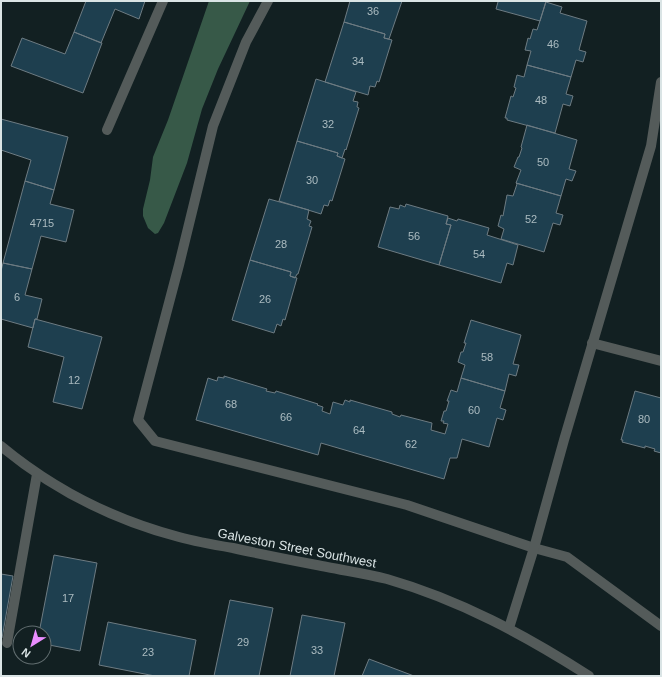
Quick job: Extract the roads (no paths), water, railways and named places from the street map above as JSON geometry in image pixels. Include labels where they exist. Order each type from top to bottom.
[{"type":"street","points":[[107,130],[163,1]]},
{"type":"street","points":[[268,1],[246,42],[213,126],[179,265],[138,420],[155,440],[407,505],[534,548],[568,557],[661,626]]},
{"type":"street","points":[[509,628],[526,576],[592,343],[651,146],[661,82]]},
{"type":"street","points":[[592,343],[661,361]]},
{"type":"street","name":"Galveston Street Southwest","points":[[1,446],[37,474],[92,506],[135,524],[180,538],[385,579],[438,596],[509,628],[539,644],[589,676]]},
{"type":"street","points":[[7,643],[37,474]]}]
